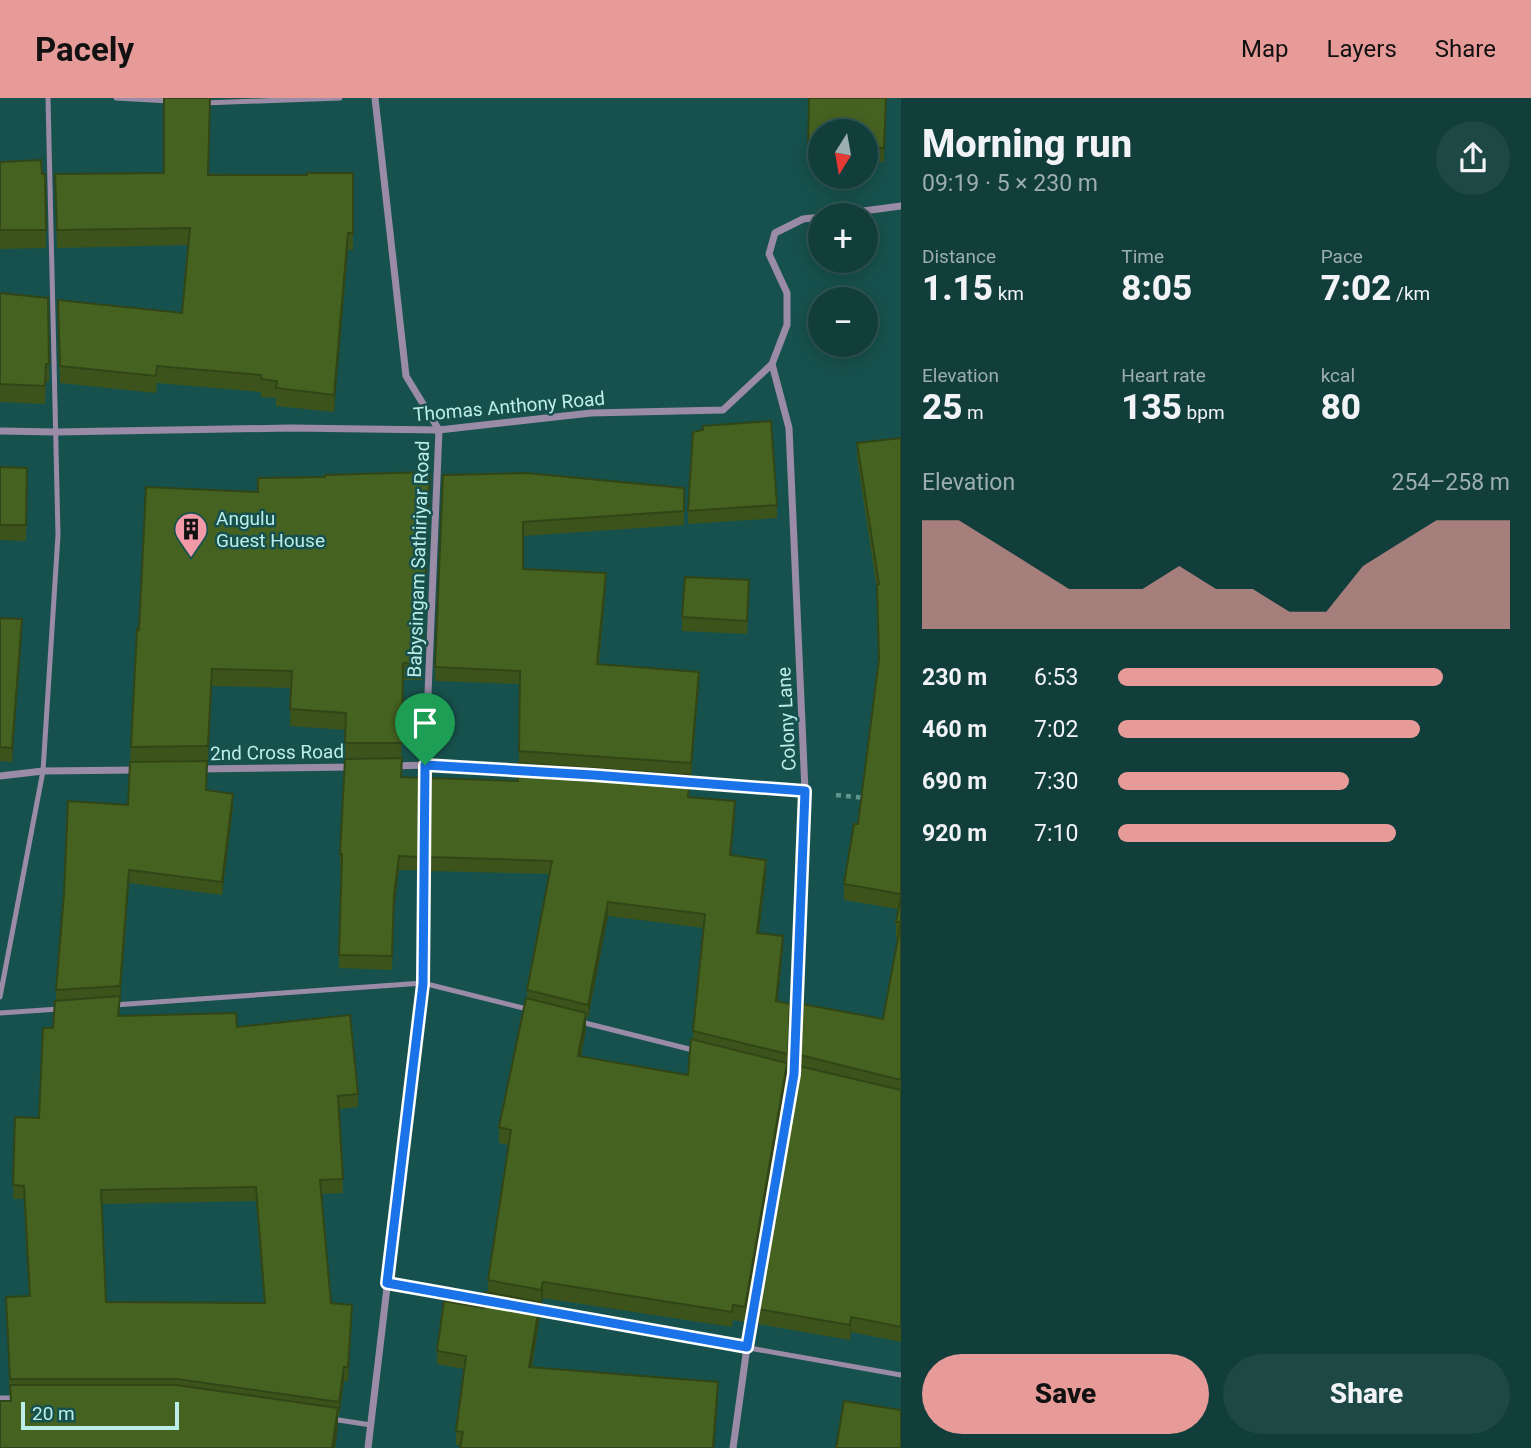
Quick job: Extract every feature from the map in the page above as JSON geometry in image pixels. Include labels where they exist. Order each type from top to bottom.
[{"type":"street","name":"Babysingam Sathiriyar Road","points":[[368,1448],[423,984],[425,765],[439,430],[405,376],[375,98]]},
{"type":"street","points":[[878,209],[901,206]]},
{"type":"street","name":"Thomas Anthony Road","points":[[0,431],[291,428],[439,430],[591,414],[723,410],[772,364],[787,325],[787,293],[769,254],[775,233],[808,218]]},
{"type":"street","name":"Colony Lane","points":[[733,1448],[747,1347],[794,1074],[805,791],[789,428],[772,364]]},
{"type":"street","points":[[384,766],[425,765],[528,771]]},
{"type":"street","name":"2nd Cross Road","points":[[193,769],[357,766]]},
{"type":"street","points":[[0,776],[43,771],[152,770]]},
{"type":"street","points":[[673,781],[805,791]]},
{"type":"lane","points":[[0,997],[43,771],[58,535],[48,98]]},
{"type":"lane","points":[[116,98],[182,102]]},
{"type":"lane","points":[[195,103],[340,98]]},
{"type":"lane","points":[[109,1005],[423,984],[542,1013]]},
{"type":"lane","points":[[0,1013],[68,1008]]},
{"type":"lane","points":[[569,1019],[702,1052]]},
{"type":"lane","points":[[781,1071],[794,1074]]},
{"type":"lane","points":[[387,1283],[494,1302]]},
{"type":"lane","points":[[534,1309],[901,1375]]},
{"type":"lane","points":[[0,1398],[27,1398]]},
{"type":"lane","points":[[329,1419],[371,1424]]},
{"type":"path","points":[[805,791],[874,799]]},
{"type":"building","points":[[164,98],[210,98],[208,175],[353,173],[353,233],[348,233],[334,395],[276,388],[277,381],[261,379],[261,375],[157,366],[156,376],[60,366],[58,300],[182,313],[190,228],[57,230],[55,174],[164,173]]},
{"type":"building","points":[[809,98],[886,98],[884,148],[878,148],[878,119],[809,119]]},
{"type":"building","points":[[41,160],[42,174],[45,174],[46,230],[0,230],[0,162]]},
{"type":"building","points":[[0,293],[48,298],[49,364],[46,364],[45,386],[0,384]]},
{"type":"building","points":[[771,421],[777,505],[688,511],[693,432],[703,430],[703,426]]},
{"type":"building","points":[[901,438],[901,894],[844,884],[854,824],[858,824],[879,659],[879,584],[857,443]]},
{"type":"building","points":[[0,467],[27,468],[26,525],[0,525]]},
{"type":"building","points":[[430,472],[422,664],[403,663],[402,743],[345,743],[346,713],[290,709],[292,671],[212,669],[208,746],[131,747],[146,487],[258,492],[258,478]]},
{"type":"building","points":[[526,473],[684,488],[684,511],[523,522],[523,569],[606,573],[597,664],[699,672],[691,763],[519,751],[520,671],[435,667],[443,475]]},
{"type":"building","points":[[685,577],[749,580],[747,621],[682,617]]},
{"type":"building","points":[[0,618],[22,619],[12,748],[0,747]]},
{"type":"building","points":[[402,758],[401,777],[419,778],[418,857],[399,856],[394,895],[392,956],[339,955],[345,759]]},
{"type":"building","points":[[207,761],[206,790],[233,794],[222,882],[129,870],[120,986],[56,990],[68,801],[128,805],[130,762]]},
{"type":"building","points":[[518,763],[690,775],[688,797],[735,801],[730,855],[766,860],[757,933],[783,936],[776,1001],[790,1004],[788,1054],[693,1031],[705,914],[608,902],[588,1005],[527,990],[552,861],[430,857],[431,778],[518,781]]},
{"type":"building","points":[[901,895],[901,922],[896,922]]},
{"type":"building","points":[[901,922],[901,1080],[800,1055],[802,1004],[883,1019]]},
{"type":"building","points":[[120,996],[118,1016],[236,1013],[237,1027],[350,1015],[358,1094],[338,1096],[343,1179],[320,1180],[331,1303],[352,1305],[348,1367],[344,1367],[339,1402],[177,1379],[10,1379],[6,1297],[30,1296],[24,1186],[13,1185],[15,1117],[39,1118],[43,1028],[53,1028],[55,1001]],"holes":[[[256,1187],[265,1303],[106,1302],[101,1190]]]},
{"type":"building","points":[[526,998],[586,1013],[578,1056],[688,1075],[691,1039],[787,1063],[745,1307],[733,1305],[732,1312],[543,1282],[541,1290],[488,1280],[511,1130],[499,1127]]},
{"type":"building","points":[[799,1066],[901,1090],[901,1327],[851,1317],[850,1325],[757,1309]]},
{"type":"building","points":[[486,1292],[540,1302],[529,1367],[718,1382],[713,1448],[460,1448],[463,1432],[456,1431],[466,1356],[437,1351],[444,1301],[484,1308]]},
{"type":"building","points":[[10,1385],[176,1385],[338,1408],[332,1448],[0,1448],[0,1401],[11,1401]]},
{"type":"building","points":[[844,1401],[901,1410],[901,1448],[836,1448]]},
{"type":"place","name":"Angulu Guest House","points":[[191,559]]},
{"type":"route","points":[[425,765],[805,791],[794,1074],[747,1347],[387,1283],[423,984],[425,765]]}]
